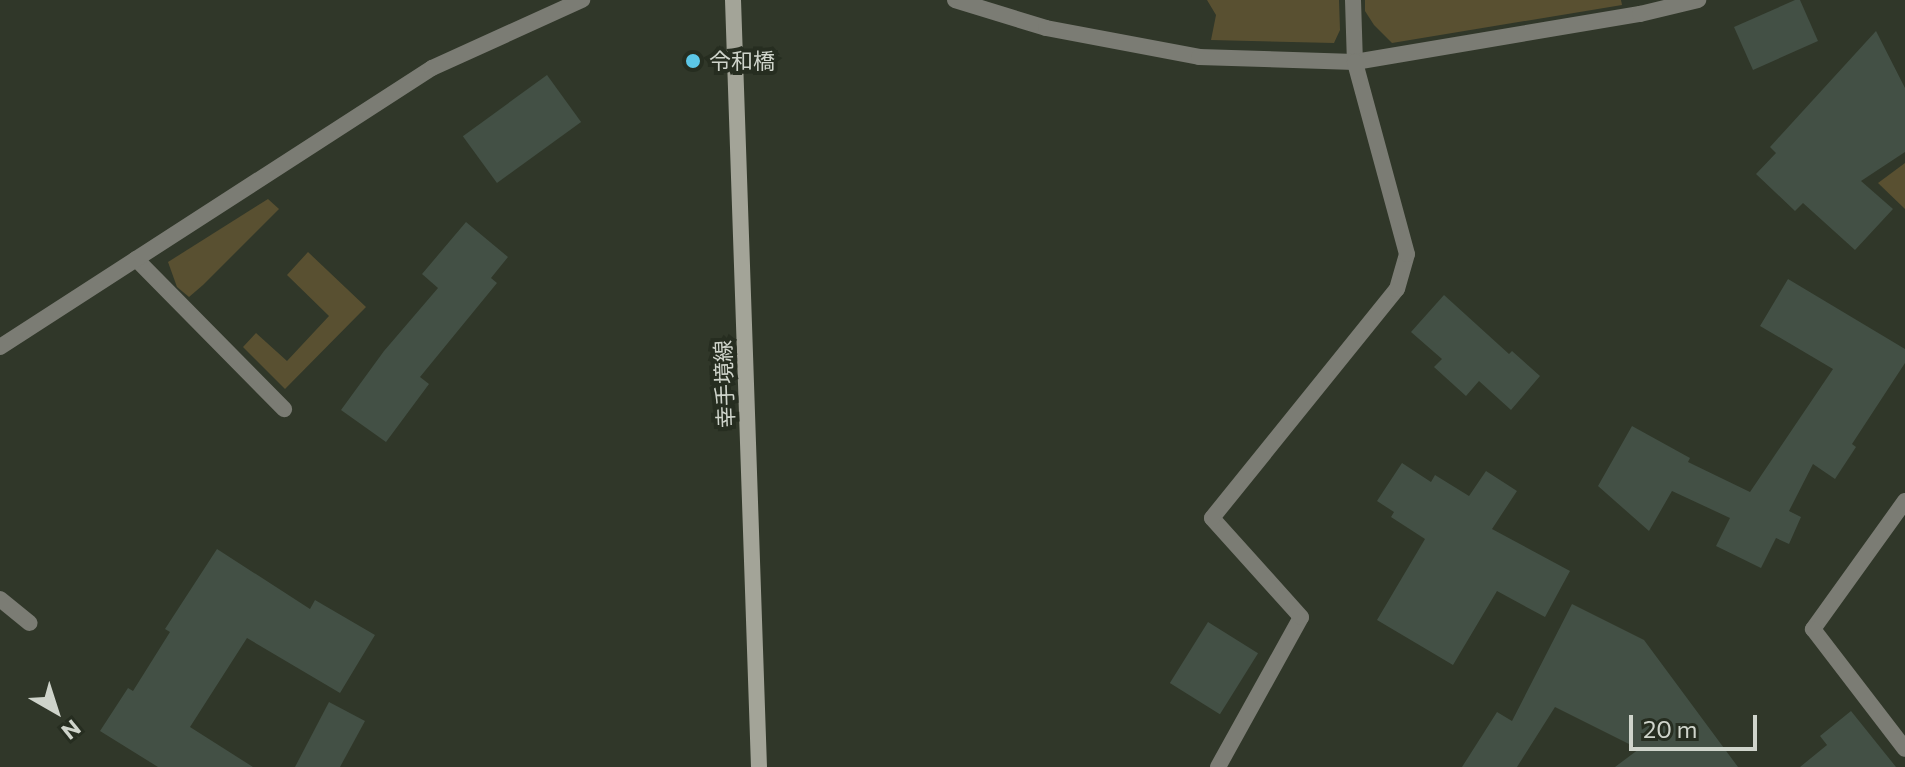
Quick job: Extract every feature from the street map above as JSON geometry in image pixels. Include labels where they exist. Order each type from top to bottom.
[{"type":"main road","name":"幸手境線","points":[[733,0],[759,767]]},
{"type":"street","points":[[0,347],[432,68],[582,0]]},
{"type":"street","points":[[955,0],[1046,28],[1199,57],[1355,62],[1640,14],[1698,0]]},
{"type":"street","points":[[1218,767],[1301,617],[1212,518],[1397,289],[1407,254],[1355,62],[1353,0]]},
{"type":"street","points":[[136,259],[284,409]]},
{"type":"street","points":[[1905,501],[1813,629],[1905,749]]},
{"type":"street","points":[[0,599],[30,623]]},
{"type":"shaded area","points":[[1207,0],[1339,0],[1340,30],[1334,43],[1211,40],[1216,15]]},
{"type":"shaded area","points":[[1365,0],[1621,0],[1622,5],[1392,43],[1365,11]]},
{"type":"shaded area","points":[[1905,163],[1905,209],[1878,183]]},
{"type":"shaded area","points":[[268,199],[279,209],[203,285],[189,297],[177,287],[168,262]]},
{"type":"shaded area","points":[[308,252],[366,307],[285,389],[243,347],[256,333],[287,361],[329,316],[287,275]]},
{"type":"building","points":[[1800,0],[1818,41],[1753,70],[1734,27]]},
{"type":"building","points":[[1876,31],[1905,88],[1905,152],[1861,181],[1893,209],[1855,250],[1803,203],[1795,211],[1756,174],[1776,153],[1770,147]]},
{"type":"building","points":[[547,75],[581,122],[497,183],[463,136]]},
{"type":"building","points":[[466,222],[508,257],[491,278],[497,283],[420,377],[429,384],[386,442],[341,410],[384,351],[438,288],[422,274]]},
{"type":"building","points":[[1788,279],[1905,349],[1905,363],[1852,444],[1856,447],[1835,479],[1813,464],[1789,511],[1801,517],[1789,544],[1776,538],[1761,568],[1716,546],[1730,518],[1672,491],[1649,531],[1598,486],[1632,426],[1690,458],[1688,462],[1750,492],[1833,369],[1760,326]]},
{"type":"building","points":[[1444,295],[1509,354],[1512,351],[1540,376],[1511,410],[1479,381],[1466,396],[1434,367],[1442,359],[1411,332]]},
{"type":"building","points":[[1402,463],[1431,482],[1435,475],[1469,496],[1486,471],[1517,491],[1492,529],[1570,571],[1545,617],[1497,591],[1453,665],[1377,620],[1425,539],[1391,517],[1394,512],[1377,501]]},
{"type":"building","points":[[217,549],[310,609],[315,600],[375,635],[340,693],[247,638],[190,727],[253,767],[158,767],[100,731],[128,688],[133,691],[170,632],[165,629]]},
{"type":"building","points":[[1572,604],[1644,640],[1738,767],[1615,767],[1639,749],[1555,707],[1517,767],[1462,767],[1497,712],[1512,721]]},
{"type":"building","points":[[1208,622],[1258,653],[1220,714],[1170,683]]},
{"type":"building","points":[[329,702],[365,721],[340,767],[295,767]]},
{"type":"building","points":[[1851,711],[1896,767],[1800,767],[1827,745],[1820,736]]},
{"type":"place","name":"令和橋","points":[[693,61]]}]
